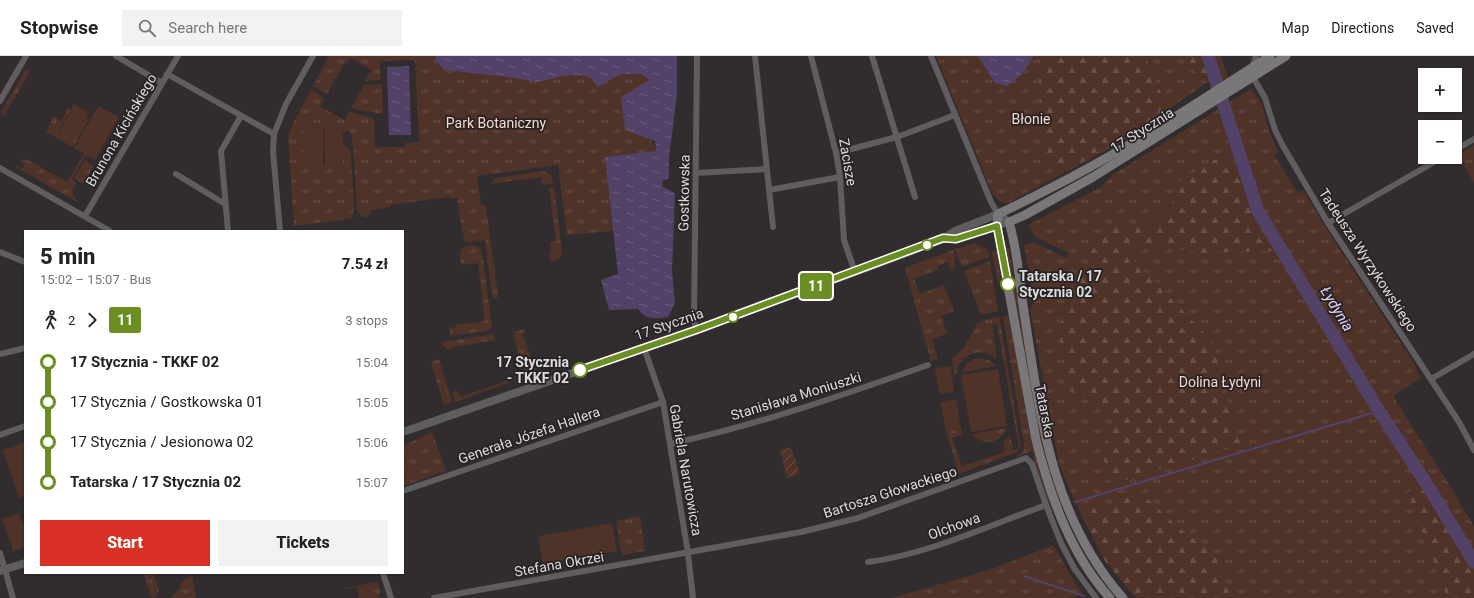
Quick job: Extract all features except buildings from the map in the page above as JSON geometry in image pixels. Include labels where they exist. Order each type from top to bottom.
[{"type":"main road","name":"17 Stycznia","points":[[1252,73],[1270,56]]},
{"type":"main road","name":"17 Stycznia","points":[[1009,222],[1025,215],[1093,177],[1236,83],[1286,56]]},
{"type":"main road","name":"17 Stycznia","points":[[998,214],[1112,156],[1206,103]]},
{"type":"main road","name":"Tatarska","points":[[998,214],[997,226],[1033,425],[1043,471],[1068,533],[1091,574],[1110,598]]},
{"type":"main road","name":"Tatarska","points":[[1009,222],[1016,250],[1039,406],[1052,463],[1067,507],[1086,546],[1099,568],[1123,598]]},
{"type":"street","points":[[0,101],[26,56]]},
{"type":"street","points":[[116,56],[162,83]]},
{"type":"street","name":"Brunona Kicińskiego","points":[[85,216],[178,56]]},
{"type":"street","points":[[280,230],[273,151],[274,134],[286,104],[313,56]]},
{"type":"street","name":"Gostkowska","points":[[696,330],[694,320],[697,56]]},
{"type":"street","points":[[755,56],[773,227]]},
{"type":"street","name":"Zacisze","points":[[811,56],[836,153],[840,177],[844,240],[855,272]]},
{"type":"street","points":[[872,56],[915,197]]},
{"type":"street","points":[[932,56],[990,202],[998,214],[1009,222]]},
{"type":"street","points":[[1252,73],[1256,56]]},
{"type":"street","name":"Tadeusza Wyrzykowskiego","points":[[1252,73],[1265,98],[1275,130],[1283,146],[1328,223],[1459,422],[1474,450]]},
{"type":"street","points":[[167,74],[274,134]]},
{"type":"street","points":[[836,153],[897,137],[956,114]]},
{"type":"street","points":[[228,230],[221,151],[241,116]]},
{"type":"street","points":[[1462,146],[1474,139]]},
{"type":"street","points":[[1328,223],[1430,164]]},
{"type":"street","points":[[0,168],[108,230]]},
{"type":"street","points":[[696,173],[767,169]]},
{"type":"street","points":[[176,174],[225,204]]},
{"type":"street","points":[[769,190],[840,177]]},
{"type":"street","name":"17 Stycznia","points":[[404,432],[696,330],[855,272],[943,238],[955,231],[998,214]]},
{"type":"street","name":"17 Stycznia","points":[[943,238],[956,239],[1009,222]]},
{"type":"street","points":[[0,252],[24,262]]},
{"type":"street","points":[[0,354],[24,348]]},
{"type":"street","name":"Gabriela Narutowicza","points":[[644,348],[663,402],[688,553],[693,598]]},
{"type":"street","points":[[1431,379],[1474,354]]},
{"type":"street","name":"Stanisława Moniuszki","points":[[670,444],[699,438],[818,403],[928,365]]},
{"type":"street","name":"Generała Józefa Hallera","points":[[404,491],[663,402]]},
{"type":"street","points":[[0,435],[24,426]]},
{"type":"street","name":"Bartosza Głowackiego","points":[[688,553],[797,533],[858,518],[1026,458],[1032,464],[1046,505]]},
{"type":"street","points":[[1046,505],[1061,543],[1074,568],[1096,598]]},
{"type":"street","name":"Olchowa","points":[[868,562],[890,559],[926,550],[1046,505]]},
{"type":"street","points":[[0,553],[3,570],[13,598]]},
{"type":"street","name":"Stefana Okrzei","points":[[434,598],[688,553]]},
{"type":"street","points":[[3,570],[24,563]]},
{"type":"street","points":[[383,574],[391,598]]},
{"type":"green space","name":"Park Botaniczny","points":[[329,56],[437,56],[644,71],[651,82],[649,138],[658,152],[622,230],[567,235],[558,165],[477,176],[481,205],[485,205],[486,207],[498,296],[495,299],[492,296],[485,240],[468,242],[464,240],[457,198],[450,199],[449,197],[391,205],[391,207],[371,210],[368,217],[364,217],[360,214],[357,209],[353,145],[350,132],[343,131],[343,127],[304,128],[305,166],[343,165],[343,144],[347,147],[351,155],[354,206],[352,218],[294,226],[288,138],[292,125],[311,90],[322,96],[324,99],[320,107],[345,120],[349,112],[374,118],[375,147],[405,147],[405,143],[419,142],[415,60],[380,61],[381,80],[365,81],[372,70],[351,58],[347,63],[345,62],[327,94],[313,86]]},
{"type":"green space","name":"Błonie","points":[[936,56],[1221,56],[1232,90],[1214,101],[1210,88],[1212,79],[1122,142],[1008,203],[1000,202],[993,195]]},
{"type":"green space","points":[[1046,56],[1145,56],[1168,109],[1066,172],[1057,166],[1042,147],[1042,119],[1038,84]]},
{"type":"green space","points":[[1182,56],[1201,56],[1212,79],[1207,83],[1190,67]]},
{"type":"green space","points":[[26,69],[30,71],[4,116],[1,112]]},
{"type":"green space","points":[[364,85],[382,85],[383,114],[351,108]]},
{"type":"green space","name":"Dolina Łydyni","points":[[1251,89],[1261,102],[1270,133],[1278,152],[1274,155],[1298,193],[1303,190],[1417,368],[1416,370],[1421,378],[1393,396],[1474,526],[1474,598],[1136,598],[1105,561],[1075,502],[1059,464],[1030,309],[1034,304],[1024,245],[1033,242],[1067,258],[1069,253],[1035,237],[1028,225],[1101,187],[1114,174]]},
{"type":"green space","points":[[74,104],[89,113],[74,139],[60,130]]},
{"type":"green space","points":[[98,106],[119,117],[95,160],[74,148]]},
{"type":"green space","points":[[69,107],[71,109],[59,130],[74,138],[86,118],[89,119],[73,147],[46,132],[54,116],[61,121]]},
{"type":"green space","points":[[323,127],[323,166],[305,166],[304,128]]},
{"type":"green space","points":[[324,127],[343,127],[343,165],[325,166]]},
{"type":"green space","points":[[1474,145],[1474,183],[1462,162],[1462,152]]},
{"type":"green space","points":[[84,154],[86,155],[72,179],[76,183],[72,191],[77,202],[16,167],[18,165],[19,168],[22,169],[25,164],[20,162],[24,159],[28,160],[67,182]]},
{"type":"green space","points":[[85,160],[94,166],[83,184],[74,178]]},
{"type":"green space","points":[[1212,160],[1235,160],[1254,218],[1272,251],[1197,253],[1153,243],[1120,246],[1214,343],[1223,385],[1241,445],[1112,484],[1101,451],[1117,418],[1070,390],[1060,340],[1064,304],[1085,273],[1095,237],[1120,225],[1151,223],[1172,204],[1179,182]]},
{"type":"green space","points":[[544,171],[551,175],[553,184],[542,185],[541,177],[491,184],[494,179],[497,178]]},
{"type":"green space","points":[[554,187],[562,251],[561,256],[558,259],[550,261],[550,242],[556,241],[549,188]]},
{"type":"green space","points":[[975,243],[988,250],[989,257],[962,267],[955,249]]},
{"type":"green space","points":[[473,245],[479,247],[482,252],[492,326],[486,331],[450,336],[449,328],[456,327],[456,325],[485,321],[478,263],[461,265],[461,251],[465,247]]},
{"type":"green space","points":[[1006,248],[1009,248],[1041,436],[1056,489],[1063,507],[1061,508],[1045,463],[1035,416]]},
{"type":"green space","points":[[953,250],[955,255],[954,269],[951,270],[948,262],[937,266],[938,270],[914,279],[920,294],[944,285],[954,311],[941,316],[947,333],[932,340],[938,359],[931,362],[905,268]]},
{"type":"green space","points":[[998,250],[1001,283],[998,283],[992,253],[993,251]]},
{"type":"green space","points":[[990,261],[998,311],[981,315],[964,271]]},
{"type":"green space","points":[[999,316],[1021,447],[1017,452],[959,474],[946,431],[961,429],[963,434],[952,438],[962,466],[1005,452],[1003,443],[1010,435],[1013,450],[1019,449],[997,324],[992,325],[997,359],[983,353],[970,355],[960,363],[955,378],[952,359],[964,348],[977,324]]},
{"type":"green space","points":[[1003,316],[1009,316],[1032,444],[1042,479],[1054,510],[1052,511],[1041,485],[1032,451],[1017,457],[1016,456],[1023,452],[1024,445]]},
{"type":"green space","points":[[524,329],[525,332],[522,333],[537,373],[527,377],[519,356],[513,332]]},
{"type":"green space","points":[[494,334],[495,340],[454,347],[449,350],[441,344],[443,342]]},
{"type":"green space","points":[[978,358],[989,360],[996,366],[962,372],[968,362]]},
{"type":"green space","points":[[439,359],[452,402],[444,405],[431,362]]},
{"type":"green space","points":[[951,366],[954,392],[939,394],[935,368]]},
{"type":"green space","points":[[998,369],[1007,426],[971,432],[961,375]]},
{"type":"green space","points":[[507,381],[508,383],[455,402],[452,392],[458,391],[460,397]]},
{"type":"green space","points":[[956,399],[961,429],[946,431],[940,402]]},
{"type":"green space","points":[[1007,428],[1000,437],[991,442],[981,441],[972,434]]},
{"type":"green space","points":[[432,432],[446,471],[404,486],[404,446]]},
{"type":"green space","points":[[24,442],[24,496],[19,498],[3,450]]},
{"type":"green space","points":[[791,447],[800,473],[787,478],[780,450]]},
{"type":"green space","points":[[1427,485],[1474,563],[1474,598],[1448,598],[1407,492]]},
{"type":"green space","points":[[1141,493],[1178,527],[1215,555],[1228,586],[1242,598],[1136,598],[1105,561],[1081,513]]},
{"type":"green space","points":[[19,513],[24,526],[24,547],[13,551],[2,519]]},
{"type":"green space","points":[[640,516],[645,551],[622,555],[616,521]]},
{"type":"green space","points":[[612,523],[617,551],[543,564],[538,536]]},
{"type":"green space","points":[[1053,545],[1082,594],[1074,598],[891,598],[989,570]]},
{"type":"green space","points":[[153,574],[159,591],[154,598],[152,598],[144,575]]},
{"type":"green space","points":[[192,575],[196,598],[170,598],[181,587],[180,584]]},
{"type":"green space","points":[[378,582],[380,592],[378,598],[359,598],[357,587],[344,589],[344,588]]},
{"type":"water","points":[[435,56],[677,56],[677,95],[669,158],[669,178],[662,181],[663,187],[675,193],[672,271],[675,303],[668,317],[647,317],[638,309],[609,310],[601,280],[618,274],[605,157],[656,151],[655,141],[625,130],[621,97],[649,80],[642,74],[621,74],[598,87],[591,78],[581,75],[562,76],[538,82],[501,76],[444,70],[436,61]]},
{"type":"water","points":[[978,56],[1033,56],[1028,66],[1022,73],[1007,86],[995,83]]},
{"type":"water","points":[[409,66],[411,135],[389,135],[387,67]]},
{"type":"waterway","name":"Łydynia","points":[[1208,56],[1258,211],[1379,411],[1431,491],[1474,562]]},
{"type":"waterway","points":[[1075,502],[1379,411]]},
{"type":"waterway","points":[[1024,576],[1084,596]]},
{"type":"bus line","name":"11","points":[[580,370],[696,330],[943,238],[956,239],[992,227],[997,226],[1008,284]]},
{"type":"place","name":"Tatarska / 17 Stycznia 02","points":[[1008,284]]},
{"type":"place","name":"17 Stycznia - TKKF 02","points":[[580,370]]}]
